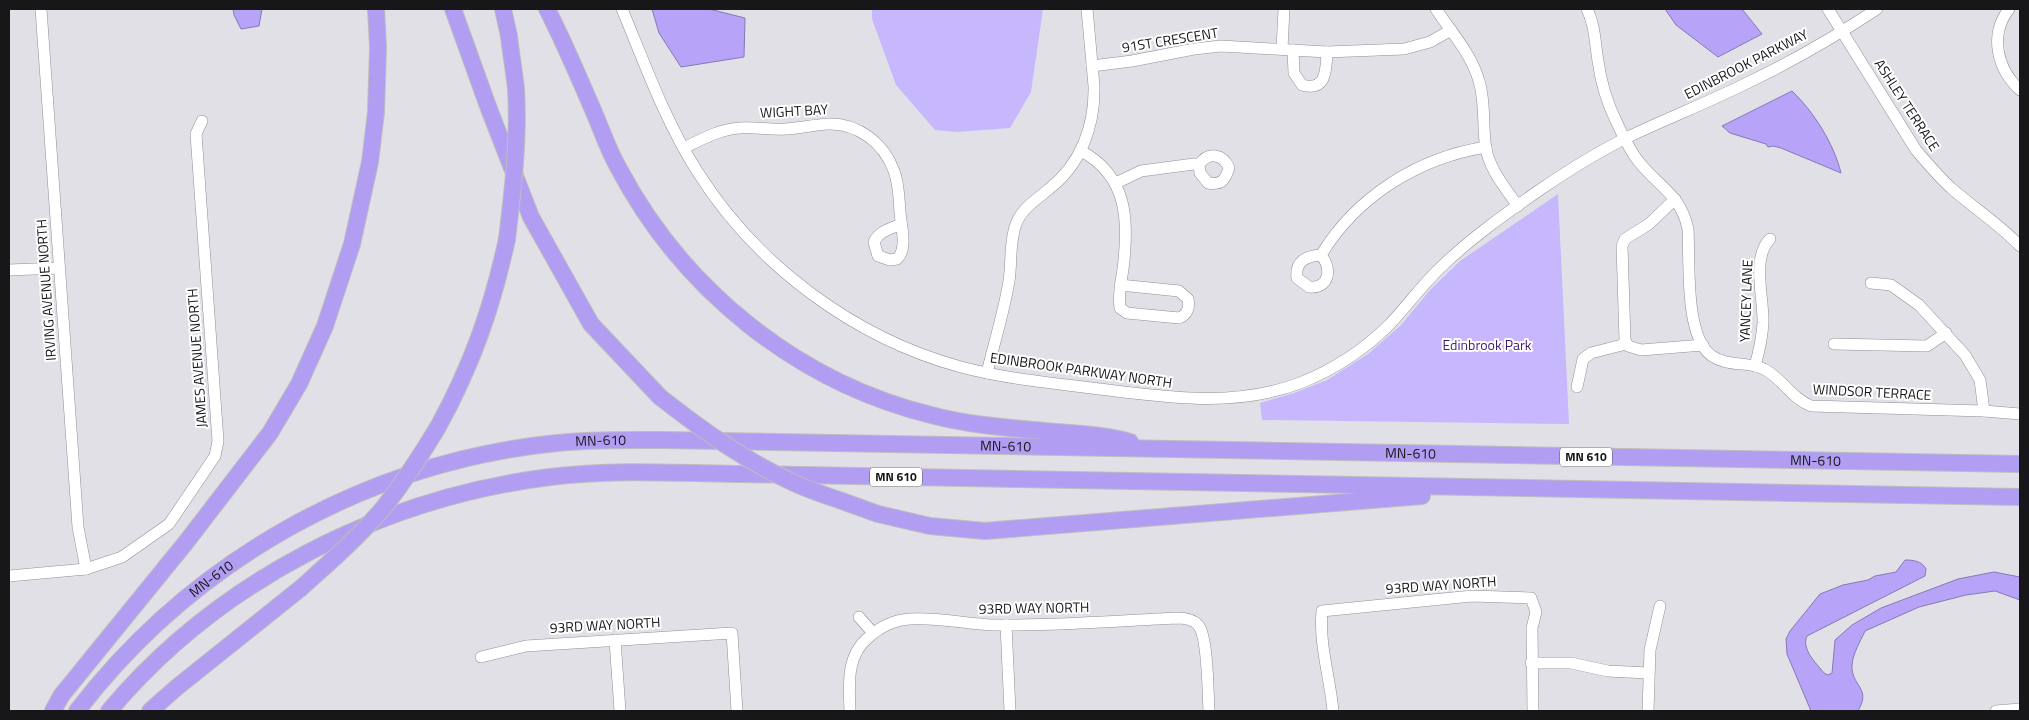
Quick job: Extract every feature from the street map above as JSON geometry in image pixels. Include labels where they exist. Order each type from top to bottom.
[{"type":"highway","points":[[53,711],[61,696],[187,540],[270,433],[299,384],[325,326],[352,244],[370,162],[376,112],[378,46],[376,9]]},
{"type":"highway","points":[[453,9],[489,109],[532,218],[592,324],[660,397],[703,431],[753,463],[793,483],[878,514],[930,526],[986,531],[1434,495],[1750,492]]},
{"type":"highway","points":[[150,711],[301,588],[345,549],[383,508],[406,479],[452,400],[481,335],[499,275],[507,239],[514,182],[516,90],[509,36],[503,9]]},
{"type":"highway","points":[[547,9],[564,42],[618,166],[631,190],[676,254],[696,277],[735,314],[802,362],[875,398],[929,415],[977,424],[1108,436],[1152,448]]},
{"type":"highway","name":"MN-610","points":[[77,711],[117,662],[144,635],[200,586],[290,526],[324,509],[390,481],[440,464],[512,449],[557,443],[600,440],[2020,464]]},
{"type":"highway","name":"MN-610","points":[[109,711],[151,667],[206,618],[242,592],[296,559],[360,528],[416,507],[472,490],[551,477],[622,472],[2020,497]]},
{"type":"street","name":"IRVING AVENUE NORTH","points":[[40,9],[78,527],[86,569]]},
{"type":"street","name":"EDINBROOK PARKWAY NORTH","points":[[622,9],[666,114],[697,172],[734,220],[767,256],[804,288],[845,316],[889,340],[932,358],[987,373],[1047,383],[1199,399],[1249,396],[1296,384],[1331,369],[1366,345],[1388,326],[1435,273],[1452,257],[1518,206],[1566,173],[1625,139]]},
{"type":"street","points":[[987,373],[1009,282],[1015,225],[1025,208],[1060,180],[1081,151],[1093,112],[1094,86],[1087,9]]},
{"type":"street","points":[[1284,9],[1287,50],[1294,73],[1302,85],[1309,87],[1317,85],[1325,75],[1327,52]]},
{"type":"street","points":[[1436,9],[1474,65],[1480,83],[1486,147],[1492,165],[1518,206]]},
{"type":"street","name":"WINDSOR TERRACE","points":[[1587,9],[1592,22],[1605,96],[1625,139],[1639,162],[1682,207],[1688,228],[1694,328],[1703,346],[1712,356],[1728,363],[1755,366],[1765,370],[1793,396],[1811,406],[1984,411],[2020,414]]},
{"type":"street","name":"ASHLEY TERRACE","points":[[1828,9],[1916,150],[1952,189],[2001,227],[2020,246]]},
{"type":"street","name":"EDINBROOK PARKWAY","points":[[1625,139],[1748,83],[1842,31],[1877,9]]},
{"type":"street","points":[[2009,9],[2000,23],[1997,37],[1998,51],[2001,65],[2008,77],[2020,90]]},
{"type":"street","name":"91ST CRESCENT","points":[[1092,66],[1130,62],[1194,49],[1220,46],[1327,52],[1404,49],[1430,42],[1451,30]]},
{"type":"street","name":"JAMES AVENUE NORTH","points":[[9,576],[86,569],[122,558],[169,524],[215,456],[218,441],[196,134],[202,121]]},
{"type":"street","name":"WIGHT BAY","points":[[684,148],[721,131],[740,128],[778,129],[828,124],[843,125],[856,129],[870,137],[889,158],[895,172],[898,187],[901,224]]},
{"type":"street","points":[[1321,255],[1341,226],[1380,190],[1402,176],[1450,155],[1486,147]]},
{"type":"street","points":[[1081,151],[1098,162],[1116,183],[1122,199],[1124,252],[1118,294],[1120,308],[1128,313],[1179,318],[1188,310],[1188,299],[1179,291],[1120,285]]},
{"type":"street","points":[[1116,183],[1141,171],[1194,164],[1199,165]]},
{"type":"street","points":[[1675,198],[1649,224],[1625,240],[1622,246],[1624,335],[1626,344],[1634,349],[1641,350],[1703,346]]},
{"type":"street","name":"YANCEY LANE","points":[[1755,366],[1763,321],[1759,264],[1763,250],[1770,239]]},
{"type":"street","points":[[9,270],[59,268]]},
{"type":"street","points":[[1871,283],[1891,285],[1919,305],[1946,333],[1965,355],[1980,380],[1984,411]]},
{"type":"street","points":[[1834,344],[1927,346],[1946,333]]},
{"type":"street","points":[[1576,386],[1583,359],[1591,353],[1626,344]]},
{"type":"street","name":"93RD WAY NORTH","points":[[1333,711],[1322,653],[1320,630],[1322,611],[1472,596],[1531,598],[1536,612],[1532,628],[1532,663]]},
{"type":"street","points":[[1648,711],[1650,650],[1660,606]]},
{"type":"street","points":[[850,711],[849,681],[852,666],[861,645],[873,634],[859,617]]},
{"type":"street","name":"93RD WAY NORTH","points":[[873,634],[894,622],[909,619],[1006,625],[1189,619],[1198,624],[1204,642],[1209,711]]},
{"type":"street","points":[[1006,625],[1010,711]]},
{"type":"street","name":"93RD WAY NORTH","points":[[481,658],[526,646],[732,633],[737,711]]},
{"type":"street","points":[[615,640],[620,711]]},
{"type":"street","points":[[1533,711],[1532,663],[1571,663],[1608,671],[1648,673]]},
{"type":"street","points":[[1996,711],[2020,709]]},
{"type":"green space","points":[[872,9],[1043,9],[1031,92],[1010,128],[957,132],[935,130],[896,85],[872,19]]},
{"type":"green space","name":"Edinbrook Park","points":[[1558,194],[1569,424],[1262,420],[1260,403],[1294,393],[1327,380],[1368,354],[1401,325],[1430,290],[1460,261]]},
{"type":"shaded area","points":[[233,9],[262,9],[259,26],[241,29]]},
{"type":"shaded area","points":[[652,9],[709,9],[745,18],[744,57],[681,67],[659,33]]},
{"type":"shaded area","points":[[1665,9],[1742,9],[1762,34],[1718,57],[1676,25]]},
{"type":"shaded area","points":[[1792,91],[1822,129],[1838,162],[1841,173],[1781,148],[1768,147],[1766,144],[1730,133],[1722,126]]},
{"type":"shaded area","points":[[1905,560],[1922,564],[1926,569],[1925,576],[1807,636],[1806,646],[1808,651],[1824,673],[1828,675],[1832,673],[1835,640],[1852,625],[1881,608],[1958,579],[1994,572],[2020,577],[2020,600],[1995,591],[1966,595],[1919,607],[1865,631],[1855,652],[1852,665],[1854,678],[1863,697],[1858,711],[1811,711],[1787,654],[1786,639],[1790,631],[1820,594],[1843,585],[1896,572]]}]
